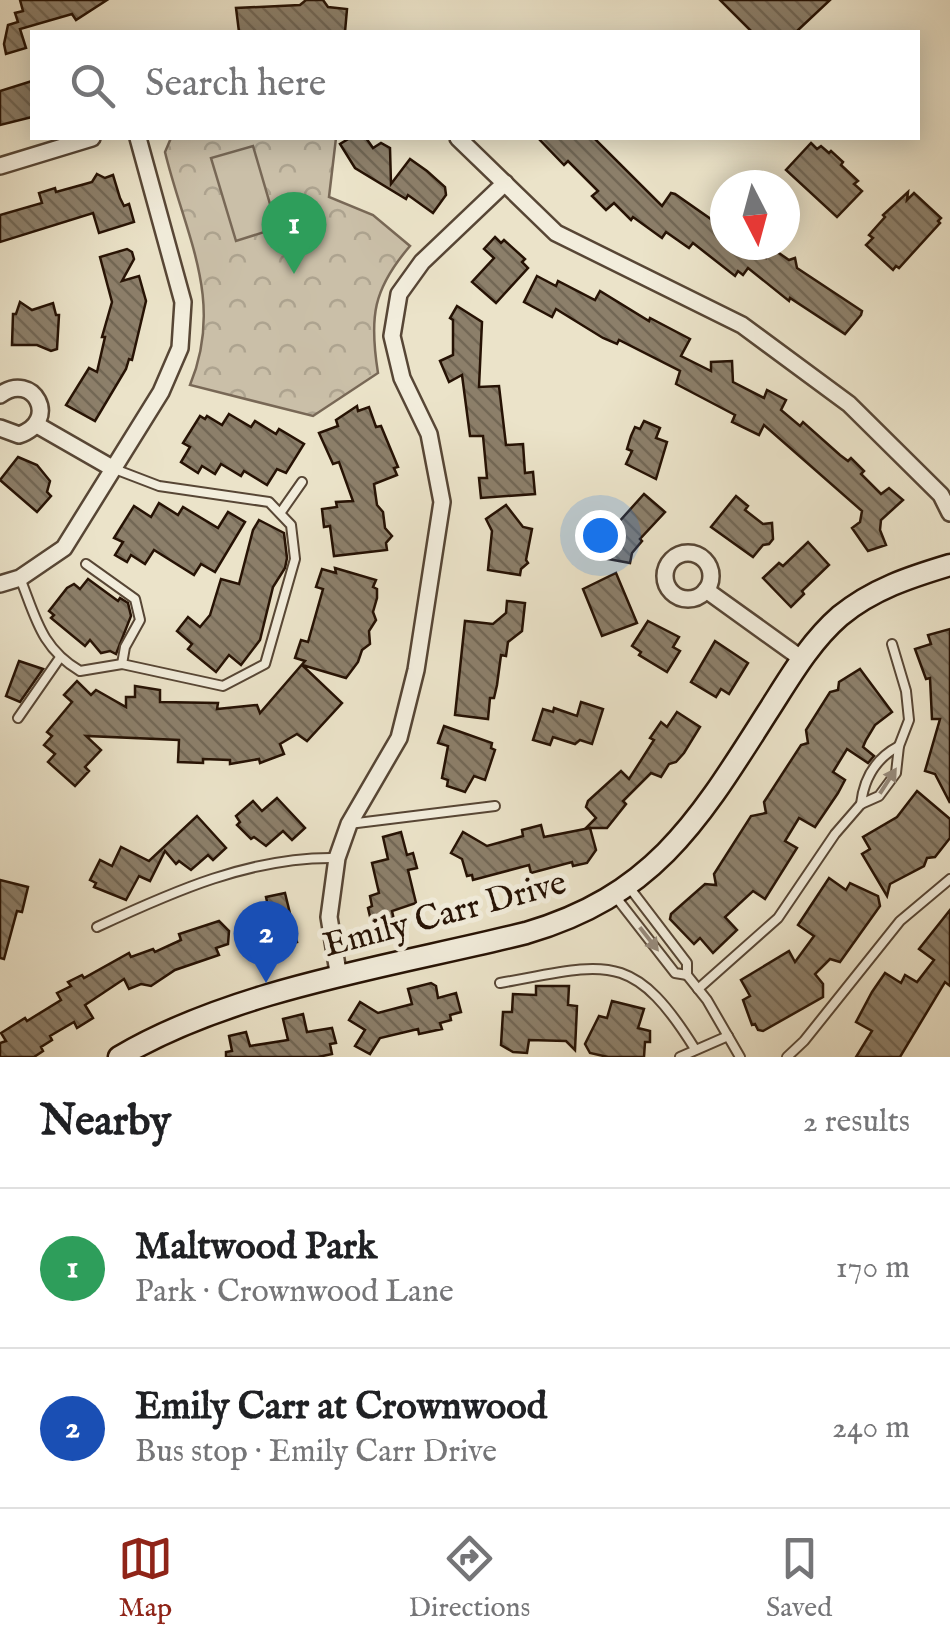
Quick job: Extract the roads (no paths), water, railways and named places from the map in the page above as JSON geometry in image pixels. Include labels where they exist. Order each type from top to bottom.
[{"type":"street","points":[[0,166],[85,140]]},
{"type":"street","points":[[0,584],[20,578],[64,548],[160,392],[180,348],[183,302],[139,140]]},
{"type":"street","points":[[460,140],[556,232],[742,326],[849,404],[941,495],[950,513]]},
{"type":"street","points":[[339,978],[330,917],[337,858],[349,824],[399,738],[416,670],[442,502],[429,434],[402,378],[392,336],[400,294],[422,262],[505,183]]},
{"type":"street","points":[[0,395],[15,388],[34,395],[41,415],[37,425],[19,436],[0,428]]},
{"type":"street","points":[[37,425],[112,468]]},
{"type":"street","name":"Emily Carr Drive","points":[[120,1057],[206,1015],[555,924],[621,891],[673,848],[708,806],[824,631],[864,599],[896,582],[950,565]]},
{"type":"street","points":[[706,590],[802,659]]},
{"type":"lane","points":[[20,578],[43,638],[59,659],[80,671],[122,664],[222,686],[265,664],[295,559],[291,525],[281,512],[269,502],[159,486],[112,468]]},
{"type":"lane","points":[[281,512],[302,482]]},
{"type":"lane","points":[[86,564],[135,599],[140,620],[125,647],[122,664]]},
{"type":"lane","points":[[860,804],[878,796],[896,773],[899,746],[906,733],[908,706],[892,644]]},
{"type":"lane","points":[[18,718],[59,659]]},
{"type":"lane","points":[[698,988],[778,918],[820,853],[860,804],[866,780],[882,755],[899,746]]},
{"type":"lane","points":[[349,824],[495,806]]},
{"type":"lane","points":[[97,927],[184,886],[252,868],[337,858]]},
{"type":"lane","points":[[788,1057],[900,920],[950,879]]},
{"type":"lane","points":[[621,891],[675,973],[688,975]]},
{"type":"lane","points":[[621,891],[688,963],[688,975],[740,1057]]},
{"type":"lane","points":[[500,982],[584,968],[611,968],[657,997],[695,1049]]},
{"type":"lane","points":[[680,1057],[728,1036]]},
{"type":"place","name":"Maltwood Park","points":[[294,274]]},
{"type":"place","name":"Emily Carr at Crownwood","points":[[266,983]]}]
